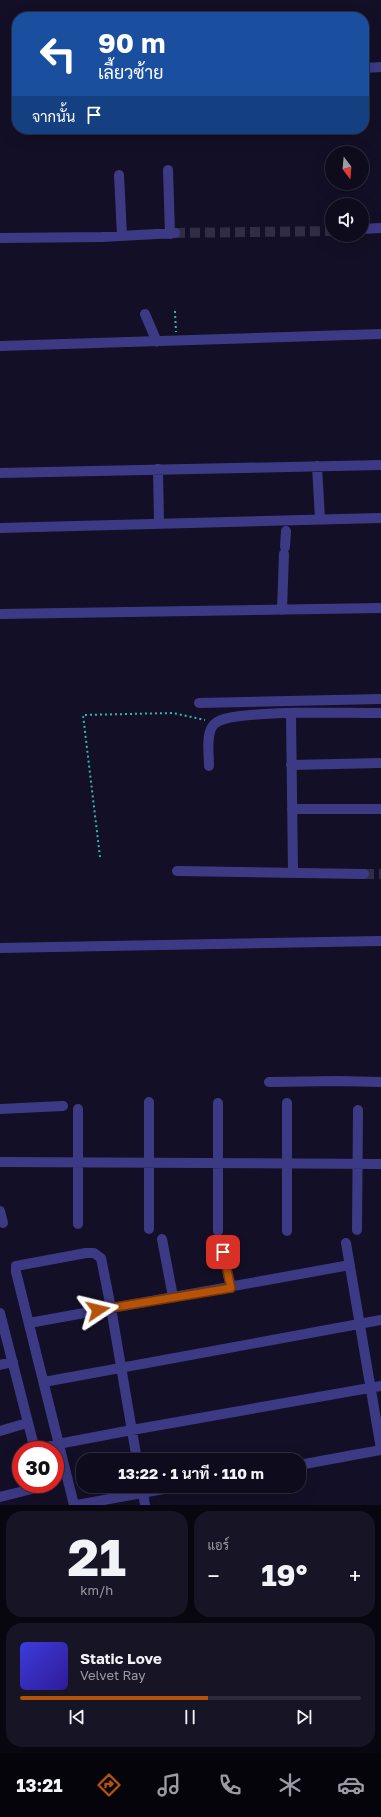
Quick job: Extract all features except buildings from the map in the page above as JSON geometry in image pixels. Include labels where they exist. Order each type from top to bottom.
[{"type":"street","points":[[369,68],[381,67]]},
{"type":"street","points":[[0,238],[172,234],[168,170]]},
{"type":"street","points":[[119,175],[122,236]]},
{"type":"street","points":[[369,229],[381,228]]},
{"type":"street","points":[[145,314],[156,342]]},
{"type":"street","points":[[0,346],[381,334]]},
{"type":"street","points":[[0,473],[381,465]]},
{"type":"street","points":[[317,466],[320,519]]},
{"type":"street","points":[[158,469],[159,523]]},
{"type":"street","points":[[0,528],[381,518]]},
{"type":"street","points":[[282,610],[286,531]]},
{"type":"street","points":[[0,614],[381,608]]},
{"type":"street","points":[[199,703],[381,699]]},
{"type":"street","points":[[209,766],[209,736],[212,726],[216,722],[240,716],[381,713]]},
{"type":"street","points":[[291,714],[293,872]]},
{"type":"street","points":[[291,765],[381,763]]},
{"type":"street","points":[[292,809],[381,809]]},
{"type":"street","points":[[177,871],[364,874]]},
{"type":"street","points":[[0,948],[381,941]]},
{"type":"street","points":[[269,1082],[338,1080],[381,1082]]},
{"type":"street","points":[[148,1229],[149,1102]]},
{"type":"street","points":[[218,1103],[218,1231]]},
{"type":"street","points":[[287,1103],[287,1232]]},
{"type":"street","points":[[0,1108],[63,1106]]},
{"type":"street","points":[[78,1108],[78,1224]]},
{"type":"street","points":[[357,1230],[358,1110]]},
{"type":"street","points":[[0,1162],[149,1164],[381,1164]]},
{"type":"street","points":[[0,1211],[3,1223]]},
{"type":"street","points":[[162,1239],[173,1297]]},
{"type":"street","points":[[306,1464],[381,1450],[346,1243]]},
{"type":"street","points":[[223,1252],[231,1288]]},
{"type":"street","points":[[57,1441],[15,1268],[19,1265],[86,1253],[97,1254],[101,1258],[111,1308],[136,1453]]},
{"type":"street","points":[[29,1323],[231,1288],[350,1265]]},
{"type":"street","points":[[0,1313],[32,1441]]},
{"type":"street","points":[[44,1382],[381,1320]]},
{"type":"street","points":[[0,1365],[13,1362]]},
{"type":"street","points":[[64,1443],[381,1386]]},
{"type":"street","points":[[0,1431],[27,1423]]},
{"type":"street","points":[[64,1467],[74,1505]]},
{"type":"street","points":[[0,1497],[16,1493]]},
{"type":"street","points":[[77,1505],[126,1493]]},
{"type":"street","points":[[143,1493],[145,1505]]},
{"type":"path","points":[[175,311],[176,341]]},
{"type":"path","points":[[100,857],[83,715],[173,713],[216,722]]},
{"type":"tunnel","points":[[175,233],[325,231]]},
{"type":"tunnel","points":[[364,874],[381,874]]},
{"type":"route","points":[[98,1310],[231,1288],[223,1252]]}]
